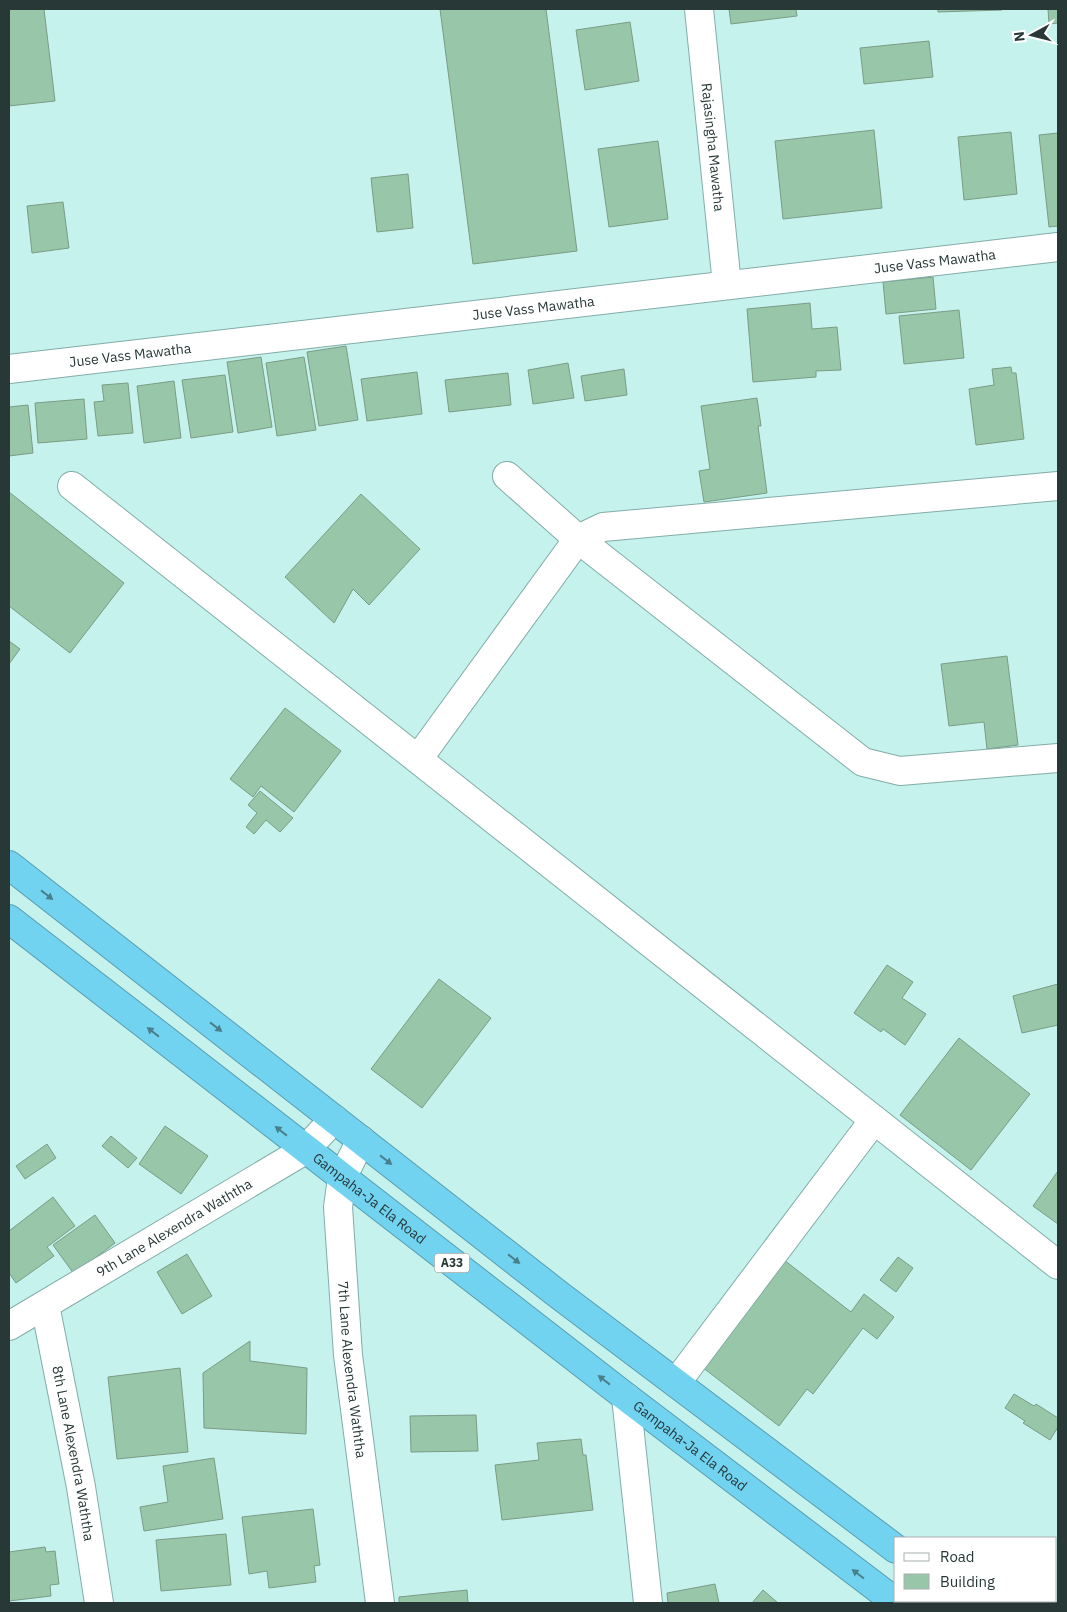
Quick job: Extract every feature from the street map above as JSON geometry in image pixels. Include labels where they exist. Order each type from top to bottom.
[{"type":"highway","points":[[9,865],[559,1295],[894,1547]]},
{"type":"highway","name":"Gampaha-Ja Ela Road","points":[[9,919],[305,1150],[894,1601]]},
{"type":"street","name":"Rajasingha Mawatha","points":[[699,9],[727,285]]},
{"type":"street","name":"Juse Vass Mawatha","points":[[9,369],[1058,247]]},
{"type":"street","points":[[506,476],[578,539],[863,762],[900,771],[1058,758]]},
{"type":"street","points":[[72,486],[1058,1265]]},
{"type":"street","points":[[418,759],[578,539],[603,527],[1058,486]]},
{"type":"street","name":"9th Lane Alexendra Waththa","points":[[9,1326],[305,1150],[334,1119]]},
{"type":"street","points":[[676,1383],[874,1120]]},
{"type":"street","name":"7th Lane Alexendra Waththa","points":[[361,1140],[342,1178],[338,1207],[348,1355],[380,1603]]},
{"type":"street","name":"8th Lane Alexendra Waththa","points":[[45,1305],[81,1487],[99,1603]]},
{"type":"street","points":[[626,1397],[648,1603]]},
{"type":"building","points":[[9,9],[44,9],[55,101],[9,106]]},
{"type":"building","points":[[440,9],[546,9],[577,251],[473,264]]},
{"type":"building","points":[[729,9],[796,9],[797,16],[731,24]]},
{"type":"building","points":[[938,9],[1002,9],[1002,10],[938,12]]},
{"type":"building","points":[[1048,9],[1058,9],[1058,23],[1049,24]]},
{"type":"building","points":[[630,22],[639,81],[585,90],[576,30]]},
{"type":"building","points":[[929,41],[933,77],[864,84],[860,48]]},
{"type":"building","points":[[874,130],[882,208],[783,219],[775,141]]},
{"type":"building","points":[[1011,132],[1017,194],[964,200],[958,137]]},
{"type":"building","points":[[1058,133],[1058,226],[1049,227],[1039,135]]},
{"type":"building","points":[[658,141],[668,219],[609,227],[598,149]]},
{"type":"building","points":[[408,174],[413,228],[377,232],[371,178]]},
{"type":"building","points":[[63,202],[69,248],[32,253],[27,206]]},
{"type":"building","points":[[933,277],[936,309],[886,314],[883,282]]},
{"type":"building","points":[[810,303],[812,329],[837,327],[841,370],[816,371],[816,377],[753,382],[747,309]]},
{"type":"building","points":[[959,310],[964,358],[904,364],[899,316]]},
{"type":"building","points":[[346,346],[358,420],[319,426],[307,352]]},
{"type":"building","points":[[261,357],[272,427],[238,433],[227,362]]},
{"type":"building","points":[[304,357],[316,430],[277,436],[266,363]]},
{"type":"building","points":[[568,363],[574,398],[533,404],[528,370]]},
{"type":"building","points":[[1011,367],[1012,373],[1016,373],[1024,439],[976,445],[969,389],[994,385],[992,369]]},
{"type":"building","points":[[624,369],[627,395],[585,401],[581,376]]},
{"type":"building","points":[[417,372],[422,414],[367,421],[361,379]]},
{"type":"building","points":[[508,373],[511,405],[449,412],[445,380]]},
{"type":"building","points":[[225,375],[233,432],[191,438],[182,380]]},
{"type":"building","points":[[174,381],[181,438],[144,443],[137,386]]},
{"type":"building","points":[[128,383],[133,433],[98,436],[94,402],[104,401],[102,385]]},
{"type":"building","points":[[757,398],[761,426],[758,426],[767,493],[704,502],[699,471],[710,469],[701,406]]},
{"type":"building","points":[[84,399],[87,439],[38,443],[35,403]]},
{"type":"building","points":[[28,405],[33,453],[9,456],[9,407]]},
{"type":"building","points":[[9,492],[124,583],[70,653],[9,606]]},
{"type":"building","points":[[361,494],[420,549],[369,605],[353,589],[334,623],[285,577]]},
{"type":"building","points":[[9,641],[20,649],[9,664]]},
{"type":"building","points":[[1007,656],[1018,745],[987,749],[984,722],[949,726],[941,664]]},
{"type":"building","points":[[285,708],[341,751],[294,812],[261,786],[253,797],[230,779]]},
{"type":"building","points":[[260,791],[293,818],[280,832],[266,820],[254,834],[246,827],[257,813],[248,805]]},
{"type":"building","points":[[887,965],[913,982],[902,998],[926,1014],[905,1045],[883,1029],[881,1032],[854,1013]]},
{"type":"building","points":[[439,979],[491,1018],[422,1108],[371,1069]]},
{"type":"building","points":[[1058,984],[1058,1025],[1022,1033],[1013,996]]},
{"type":"building","points":[[959,1038],[1030,1094],[971,1170],[900,1115]]},
{"type":"building","points":[[165,1126],[208,1156],[181,1194],[139,1164]]},
{"type":"building","points":[[111,1136],[137,1158],[128,1168],[102,1146]]},
{"type":"building","points":[[47,1144],[56,1158],[25,1179],[16,1166]]},
{"type":"building","points":[[1058,1171],[1058,1224],[1033,1206]]},
{"type":"building","points":[[53,1197],[75,1226],[47,1247],[54,1256],[16,1283],[9,1273],[9,1231]]},
{"type":"building","points":[[95,1215],[115,1243],[74,1274],[53,1245]]},
{"type":"building","points":[[766,1246],[851,1312],[864,1294],[894,1317],[877,1339],[863,1328],[813,1394],[807,1389],[779,1426],[685,1354]]},
{"type":"building","points":[[187,1254],[212,1296],[182,1314],[157,1272]]},
{"type":"building","points":[[898,1257],[913,1268],[896,1292],[880,1280]]},
{"type":"building","points":[[250,1341],[250,1361],[307,1368],[306,1434],[204,1428],[203,1373]]},
{"type":"building","points":[[180,1368],[188,1452],[117,1459],[108,1377]]},
{"type":"building","points":[[1014,1394],[1034,1406],[1036,1404],[1058,1418],[1058,1427],[1050,1440],[1023,1423],[1025,1421],[1005,1408]]},
{"type":"building","points":[[476,1415],[478,1451],[411,1452],[410,1416]]},
{"type":"building","points":[[581,1439],[583,1455],[586,1455],[593,1510],[502,1520],[495,1465],[539,1460],[537,1443]]},
{"type":"building","points":[[214,1458],[223,1519],[144,1531],[140,1507],[168,1502],[163,1466]]},
{"type":"building","points":[[313,1509],[320,1565],[314,1566],[316,1582],[269,1588],[267,1571],[249,1574],[242,1517]]},
{"type":"building","points":[[226,1534],[231,1585],[161,1591],[156,1540]]},
{"type":"building","points":[[45,1547],[46,1552],[55,1551],[59,1584],[50,1585],[51,1596],[9,1601],[9,1552]]},
{"type":"building","points":[[715,1584],[719,1603],[668,1603],[667,1593]]},
{"type":"building","points":[[467,1590],[468,1603],[399,1603],[399,1597]]},
{"type":"building","points":[[763,1590],[778,1603],[752,1603]]}]
